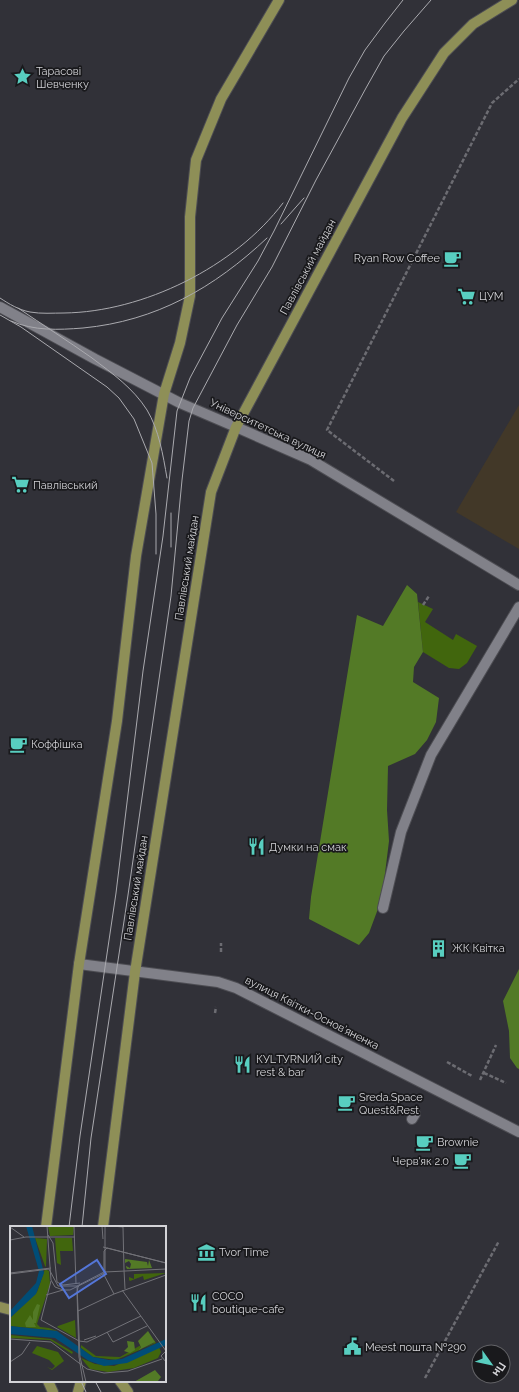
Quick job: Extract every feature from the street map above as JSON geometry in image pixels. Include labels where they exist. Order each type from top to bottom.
[{"type":"main road","points":[[46,1226],[79,964],[117,721],[136,556],[164,394],[180,343],[190,296],[190,217],[196,160],[221,99],[279,0]]},
{"type":"main road","name":"Павлівський майдан","points":[[103,1226],[135,972],[212,492],[236,427],[394,132],[410,105],[444,53],[473,24],[512,0]]},
{"type":"main road","points":[[0,1307],[10,1310]]},
{"type":"main road","points":[[48,1382],[53,1392]]},
{"type":"main road","points":[[78,1392],[81,1382]]},
{"type":"main road","points":[[121,1382],[128,1392]]},
{"type":"street","name":"Університетська вулиця","points":[[0,307],[95,359],[164,394],[311,460],[519,585]]},
{"type":"street","points":[[383,908],[401,832],[432,755],[519,607]]},
{"type":"street","name":"вулиця Квітки-Основ’яненка","points":[[79,964],[218,982],[236,988],[519,1132]]},
{"type":"path","points":[[394,482],[326,430],[492,103],[519,79]]},
{"type":"path","points":[[423,605],[429,596]]},
{"type":"path","points":[[221,943],[221,952]]},
{"type":"path","points":[[215,1013],[216,1007]]},
{"type":"path","points":[[480,1080],[496,1045]]},
{"type":"path","points":[[448,1062],[472,1076]]},
{"type":"path","points":[[484,1073],[506,1083]]},
{"type":"path","points":[[425,1378],[499,1241]]},
{"type":"shaded area","points":[[519,405],[519,549],[456,512]]},
{"type":"green space","points":[[407,585],[417,594],[423,652],[414,667],[413,682],[439,698],[436,722],[427,740],[415,754],[388,766],[387,810],[389,841],[382,898],[369,933],[359,945],[309,919],[311,897],[357,615],[383,626]]},
{"type":"green space","points":[[418,602],[433,609],[425,622],[453,640],[456,634],[477,646],[467,663],[459,669],[449,668],[423,652]]},
{"type":"green space","points":[[519,969],[519,1069],[510,1058],[509,1031],[503,1001]]},
{"type":"tram line","points":[[69,1226],[80,1136],[116,893],[143,671],[163,536],[177,411],[190,378],[222,318],[258,261],[274,231],[349,78],[365,50],[403,0]]},
{"type":"tram line","points":[[82,1226],[91,1138],[171,596],[189,421],[193,408],[237,325],[272,267],[316,180],[384,56],[431,0]]},
{"type":"tram line","points":[[281,224],[304,198]]},
{"type":"tram line","points":[[0,298],[26,311],[38,313],[64,313],[94,311],[155,295],[185,282],[213,266],[240,247],[263,226],[283,203]]},
{"type":"tram line","points":[[11,321],[28,327],[64,329],[110,324],[135,318],[159,310],[205,287],[247,256],[267,238]]},
{"type":"tram line","points":[[18,308],[92,358],[122,382],[135,395],[147,410],[155,426],[167,478]]},
{"type":"tram line","points":[[0,315],[21,327],[107,387],[119,398],[134,419],[152,463],[156,514],[156,554]]},
{"type":"tram line","points":[[171,513],[171,547]]},
{"type":"tram line","points":[[81,1382],[86,1392]]},
{"type":"tram line","points":[[96,1382],[101,1392]]},
{"type":"place","name":"Тарасові Шевченку","points":[[23,77]]},
{"type":"place","name":"Ryan Row Coffee","points":[[453,258]]},
{"type":"place","name":"ЦУМ","points":[[466,296]]},
{"type":"place","name":"Павлівський","points":[[20,485]]},
{"type":"place","name":"Коффішка","points":[[18,744]]},
{"type":"place","name":"Думки на смак","points":[[256,847]]},
{"type":"place","name":"ЖК Квітка","points":[[439,948]]},
{"type":"place","name":"КУLТУRNИЙ city rest & bar","points":[[243,1065]]},
{"type":"place","name":"Sreda.Space Quest&Rest","points":[[346,1103]]},
{"type":"place","name":"Brownie","points":[[424,1142]]},
{"type":"place","name":"Черв'як 2.0","points":[[462,1161]]},
{"type":"place","name":"Tvor Time","points":[[206,1252]]},
{"type":"place","name":"COCO boutique-cafe","points":[[199,1302]]},
{"type":"place","name":"Meest пошта №290","points":[[352,1347]]}]
